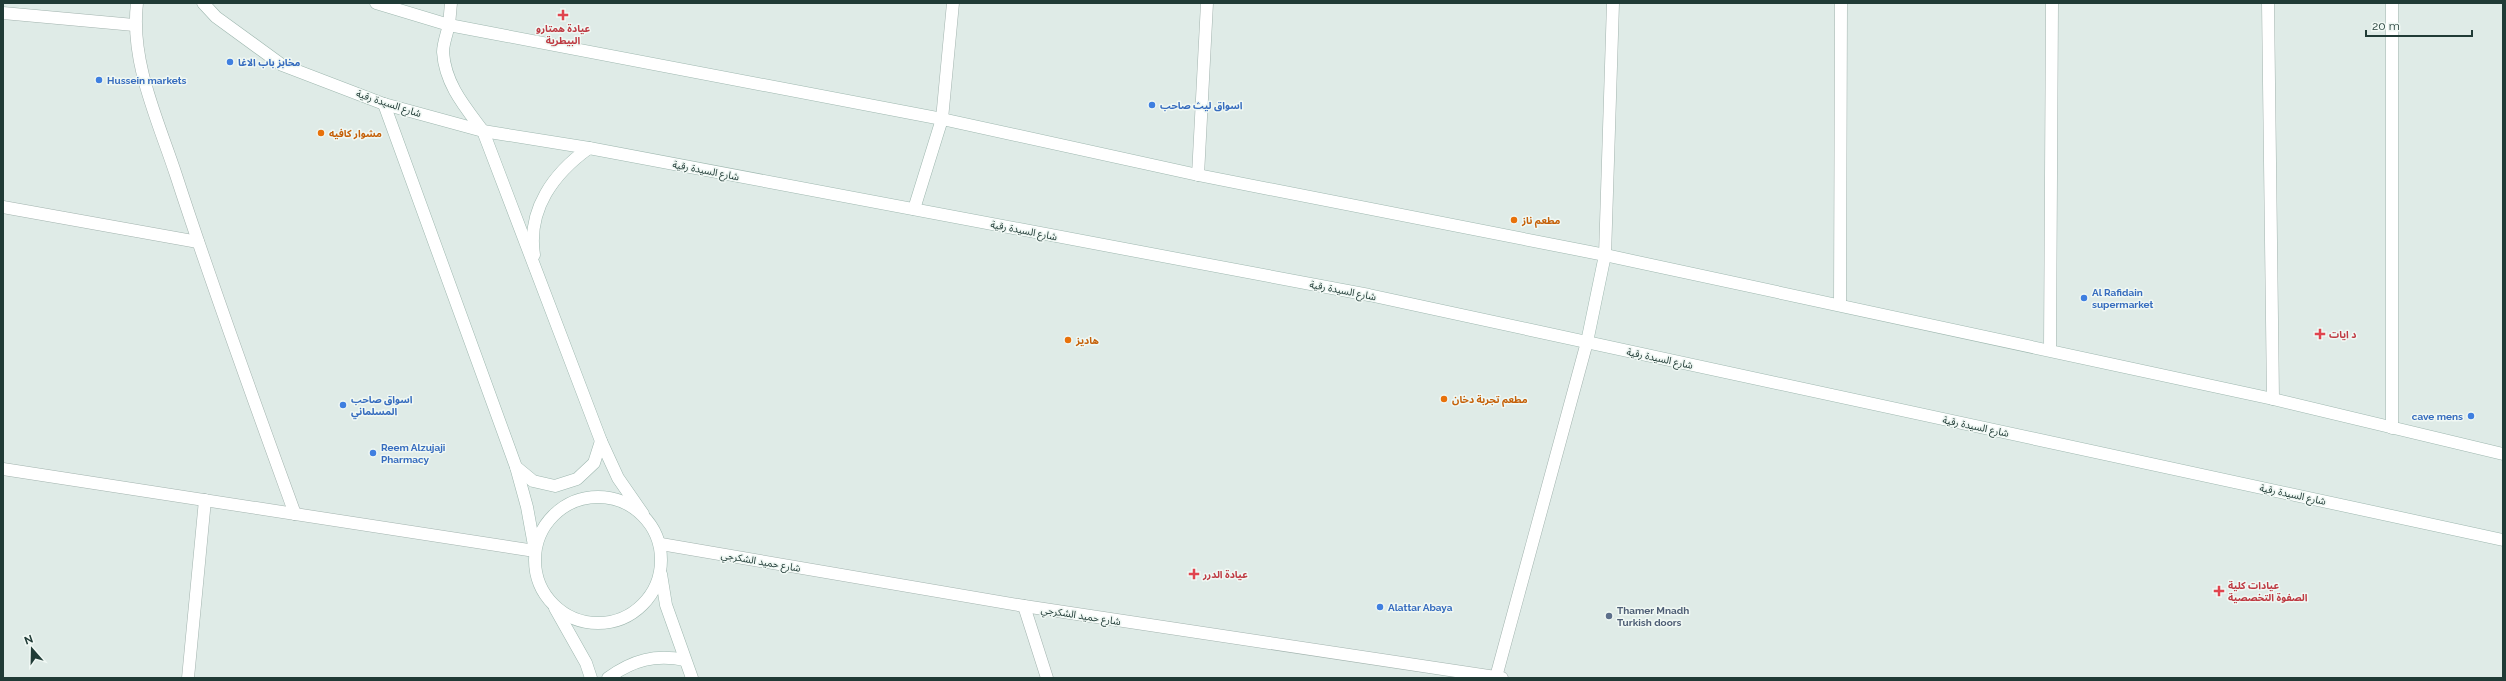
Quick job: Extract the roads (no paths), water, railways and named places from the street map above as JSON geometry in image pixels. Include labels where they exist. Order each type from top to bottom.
[{"type":"main road","points":[[137,3],[134,24],[142,71],[198,242],[295,514]]},
{"type":"main road","name":"شارع السيدة رقية","points":[[203,3],[216,17],[282,64],[384,104],[483,131],[589,148],[1369,294],[2503,540]]},
{"type":"main road","points":[[376,3],[449,25],[942,119],[1198,175],[1605,255],[2274,399],[2503,454]]},
{"type":"main road","points":[[452,3],[443,51],[448,77],[461,102],[483,131],[601,441],[618,478],[643,514],[660,544],[661,573],[666,605],[692,678]]},
{"type":"main road","points":[[914,209],[942,119],[953,3]]},
{"type":"main road","points":[[1198,175],[1207,3]]},
{"type":"main road","points":[[1499,678],[1587,342],[1605,255],[1613,3]]},
{"type":"main road","points":[[1840,305],[1841,3]]},
{"type":"main road","points":[[2050,350],[2052,3]]},
{"type":"main road","points":[[2268,3],[2274,399]]},
{"type":"main road","points":[[2392,3],[2392,428]]},
{"type":"main road","points":[[3,13],[134,24]]},
{"type":"main road","points":[[384,104],[516,467],[527,507],[535,551],[538,580],[586,663],[591,678]]},
{"type":"main road","points":[[537,272],[533,248],[534,224],[541,201],[557,176],[569,162],[589,148]]},
{"type":"main road","points":[[3,207],[198,242]]},
{"type":"main road","points":[[516,467],[533,481],[555,486],[577,479],[594,463],[601,441]]},
{"type":"main road","points":[[3,469],[535,551]]},
{"type":"main road","points":[[535,551],[544,524],[565,505],[592,496],[619,499],[643,514]]},
{"type":"main road","points":[[188,678],[205,500]]},
{"type":"main road","name":"شارع حميد الشكرجي","points":[[660,544],[1024,606],[1455,675],[1499,678]]},
{"type":"main road","points":[[552,604],[571,617],[592,623],[616,621],[636,611],[652,594],[661,573]]},
{"type":"main road","points":[[1024,606],[1047,678]]},
{"type":"main road","points":[[608,678],[636,661],[652,657],[685,660]]},
{"type":"place","name":"عيادة همتارو البيطرية","points":[[563,15]]},
{"type":"place","name":"مخابز باب الاغا","points":[[230,62]]},
{"type":"place","name":"Hussein markets","points":[[99,80]]},
{"type":"place","name":"اسواق ليث صاحب","points":[[1152,105]]},
{"type":"place","name":"مشوار كافيه","points":[[321,133]]},
{"type":"place","name":"مطعم ناز","points":[[1514,220]]},
{"type":"place","name":"Al Rafidain supermarket","points":[[2084,298]]},
{"type":"place","name":"د ايات","points":[[2320,334]]},
{"type":"place","name":"هاديز","points":[[1068,340]]},
{"type":"place","name":"مطعم تجربة دخان","points":[[1444,399]]},
{"type":"place","name":"اسواق صاحب المسلماني","points":[[343,405]]},
{"type":"place","name":"cave mens","points":[[2471,416]]},
{"type":"place","name":"Reem Alzujaji Pharmacy","points":[[373,453]]},
{"type":"place","name":"عيادة الدرر","points":[[1194,574]]},
{"type":"place","name":"عيادات كلية الصفوة التخصصية","points":[[2219,591]]},
{"type":"place","name":"Alattar Abaya","points":[[1380,607]]},
{"type":"place","name":"Thamer Mnadh Turkish doors","points":[[1609,616]]}]
